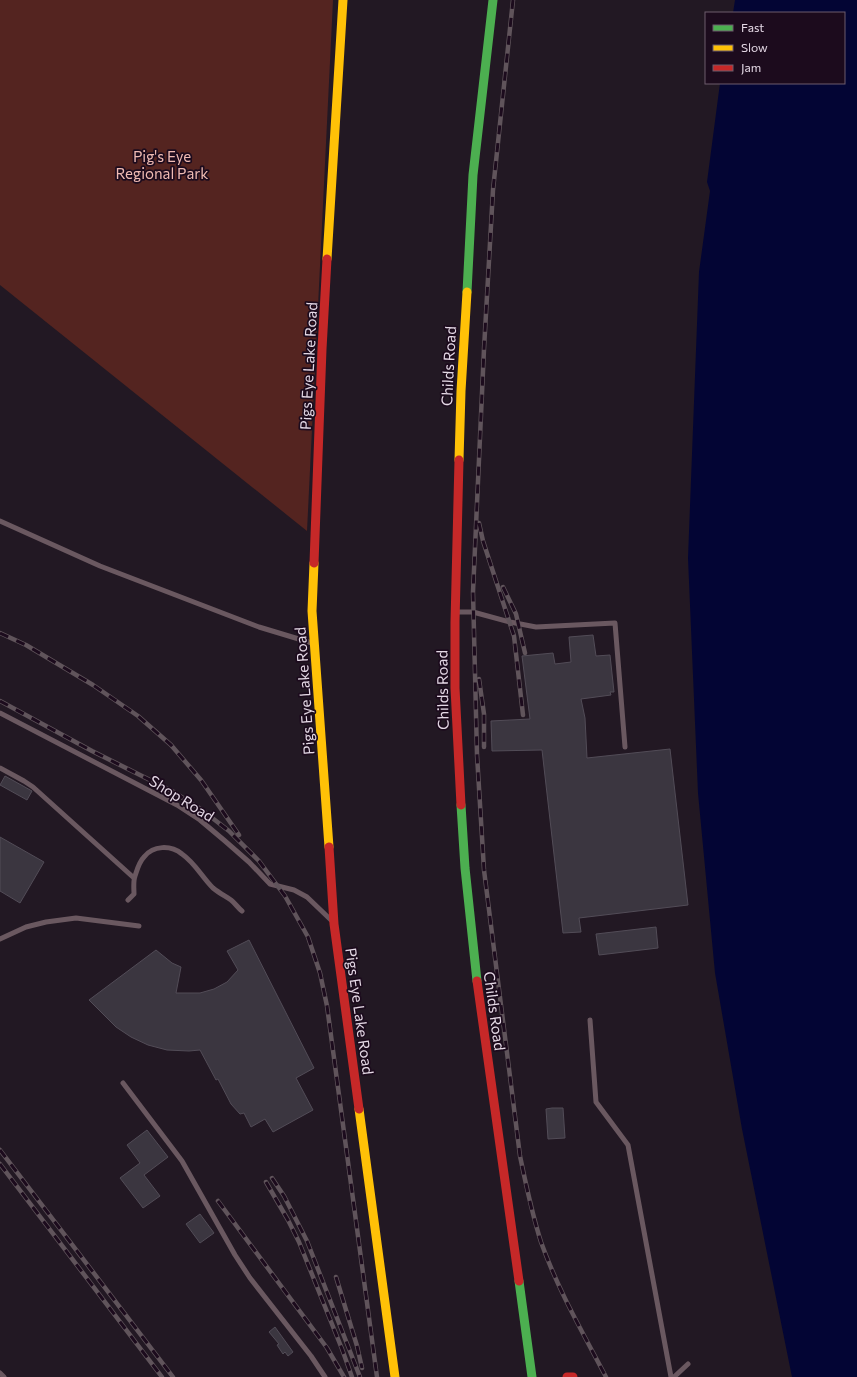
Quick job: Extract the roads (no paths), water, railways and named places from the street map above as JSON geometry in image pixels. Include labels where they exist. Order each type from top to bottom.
[{"type":"main road","name":"Pigs Eye Lake Road","points":[[343,0],[322,349],[312,611],[334,924],[395,1377]]},
{"type":"main road","name":"Childs Road","points":[[493,0],[473,186],[461,391],[455,612],[455,688],[465,868],[478,995],[532,1377]]},
{"type":"main road","points":[[567,1377],[573,1377]]},
{"type":"lane","points":[[0,520],[100,566],[259,627],[314,644]]},
{"type":"lane","points":[[455,612],[473,612],[536,627],[615,623],[626,748]]},
{"type":"lane","name":"Shop Road","points":[[0,713],[177,805],[200,820],[225,841],[249,862],[270,884],[294,890],[307,897],[334,924]]},
{"type":"lane","points":[[0,768],[34,787],[134,878]]},
{"type":"lane","points":[[128,900],[134,894],[134,878],[144,856],[151,851],[170,847],[183,855],[194,865],[213,888],[222,896],[232,901],[242,911]]},
{"type":"lane","points":[[0,939],[31,926],[46,922],[76,918],[139,926]]},
{"type":"lane","points":[[590,1020],[596,1102],[628,1145],[673,1377],[688,1364]]},
{"type":"lane","points":[[123,1083],[182,1162],[235,1255],[250,1278],[311,1356],[325,1377]]},
{"type":"lane","points":[[0,1373],[4,1377]]},
{"type":"railway","points":[[513,0],[493,190],[473,592],[477,755],[484,870],[520,1156],[529,1199],[541,1242],[555,1277],[606,1377]]},
{"type":"railway","points":[[479,523],[483,541],[514,636],[523,715]]},
{"type":"railway","points":[[503,587],[516,614],[525,653]]},
{"type":"railway","points":[[0,633],[26,645],[93,685],[138,716],[171,745],[201,780],[239,835]]},
{"type":"railway","points":[[479,679],[484,714],[484,747]]},
{"type":"railway","points":[[0,701],[92,751],[172,791],[202,810],[229,831],[259,861],[285,896],[308,937],[320,973],[327,1006],[377,1377]]},
{"type":"railway","points":[[0,1150],[173,1377]]},
{"type":"railway","points":[[0,1164],[162,1377]]},
{"type":"railway","points":[[272,1178],[284,1196],[307,1241],[360,1377]]},
{"type":"railway","points":[[266,1182],[299,1242],[352,1377]]},
{"type":"railway","points":[[218,1201],[327,1348],[344,1377]]},
{"type":"railway","points":[[336,1277],[357,1346],[362,1368]]},
{"type":"park label","name":"Pig's Eye Regional Park","points":[[162,164]]}]
